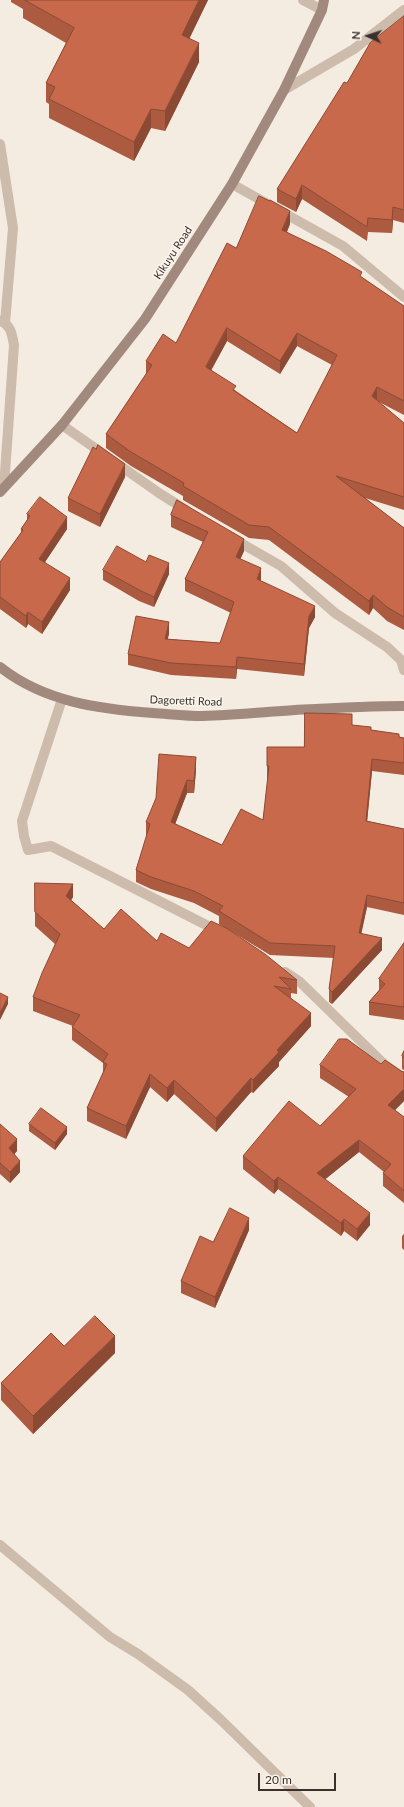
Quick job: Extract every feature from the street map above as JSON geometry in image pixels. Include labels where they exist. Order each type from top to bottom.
[{"type":"main road","name":"Kikuyu Road","points":[[2,489],[62,425],[145,319],[232,184],[284,90],[323,5]]},
{"type":"main road","name":"Dagoretti Road","points":[[0,667],[19,681],[62,699],[85,706],[128,711],[200,716],[358,706],[404,706]]},
{"type":"street","points":[[303,0],[323,5]]},
{"type":"street","points":[[284,90],[354,48],[404,10]]},
{"type":"street","points":[[0,144],[13,228],[3,322],[10,329],[14,345],[2,489]]},
{"type":"street","points":[[232,184],[343,246],[404,297]]},
{"type":"street","points":[[62,425],[159,493],[193,514]]},
{"type":"street","points":[[227,534],[281,566],[335,613],[387,647],[400,660],[404,670]]},
{"type":"street","points":[[62,699],[22,821],[28,850],[51,846],[229,936]]},
{"type":"street","points":[[274,966],[300,982],[385,1065],[404,1078]]},
{"type":"street","points":[[0,1545],[110,1636],[188,1690],[310,1807]]},
{"type":"building","points":[[25,0],[199,0],[182,35],[199,43],[165,111],[151,109],[134,142],[49,99],[55,87],[46,83],[74,28]]},
{"type":"building","points":[[404,16],[404,210],[393,207],[392,220],[368,218],[367,227],[302,185],[296,199],[277,189],[344,82],[347,83],[370,43]]},
{"type":"building","points":[[259,196],[290,211],[282,230],[326,251],[362,272],[360,276],[404,306],[404,401],[377,387],[372,396],[404,423],[404,497],[336,476],[404,528],[404,617],[387,607],[373,595],[369,601],[269,527],[249,525],[183,486],[184,483],[131,452],[106,434],[152,365],[146,361],[163,334],[176,343],[227,243],[236,248]],"holes":[[[227,328],[280,361],[297,333],[337,355],[297,433],[233,390],[236,386],[206,367]]]},
{"type":"building","points":[[98,445],[125,464],[100,514],[68,498],[93,447],[96,449]]},
{"type":"building","points":[[40,497],[67,517],[39,559],[70,578],[42,622],[28,612],[26,616],[0,597],[0,562],[23,530],[21,529],[30,516],[27,514]]},
{"type":"building","points":[[177,500],[244,539],[236,557],[261,568],[257,579],[315,606],[309,616],[304,664],[237,657],[236,667],[171,663],[128,654],[136,616],[169,622],[165,639],[220,643],[234,602],[185,579],[208,532],[171,515]]},
{"type":"building","points":[[117,546],[146,562],[149,555],[169,563],[154,597],[103,570]]},
{"type":"building","points":[[305,713],[352,714],[352,725],[371,727],[371,730],[399,734],[399,737],[404,738],[404,763],[372,759],[366,821],[404,829],[404,903],[367,895],[359,933],[382,938],[332,992],[329,989],[335,946],[270,943],[219,911],[223,906],[194,891],[151,877],[136,870],[150,824],[146,822],[156,798],[159,754],[196,757],[194,781],[187,780],[171,822],[222,845],[241,809],[263,820],[269,766],[267,766],[267,747],[304,747]]},
{"type":"building","points":[[35,883],[73,884],[66,896],[104,929],[121,909],[157,941],[161,933],[189,948],[211,921],[226,928],[265,954],[297,980],[279,977],[291,989],[274,986],[311,1013],[277,1050],[279,1052],[253,1080],[251,1078],[216,1118],[174,1080],[167,1088],[150,1074],[126,1126],[87,1108],[107,1064],[103,1062],[108,1054],[72,1027],[80,1015],[33,997],[60,934],[35,912]]},
{"type":"building","points":[[404,943],[404,1007],[369,1002],[385,984],[379,979]]},
{"type":"building","points":[[0,993],[8,997],[0,1013]]},
{"type":"building","points":[[339,1039],[347,1039],[381,1064],[385,1060],[404,1072],[404,1089],[388,1105],[404,1117],[404,1191],[383,1173],[391,1164],[359,1140],[317,1173],[370,1213],[357,1229],[344,1219],[341,1223],[278,1177],[274,1181],[243,1156],[289,1101],[320,1126],[356,1089],[320,1065]]},
{"type":"building","points":[[41,1108],[67,1127],[55,1143],[29,1124]]},
{"type":"building","points":[[0,1124],[17,1139],[9,1148],[20,1161],[10,1172],[0,1163]]},
{"type":"building","points":[[230,1208],[249,1218],[215,1297],[181,1281],[200,1236],[213,1242]]},
{"type":"building","points":[[95,1316],[115,1336],[33,1416],[1,1383],[51,1333],[64,1346]]}]
